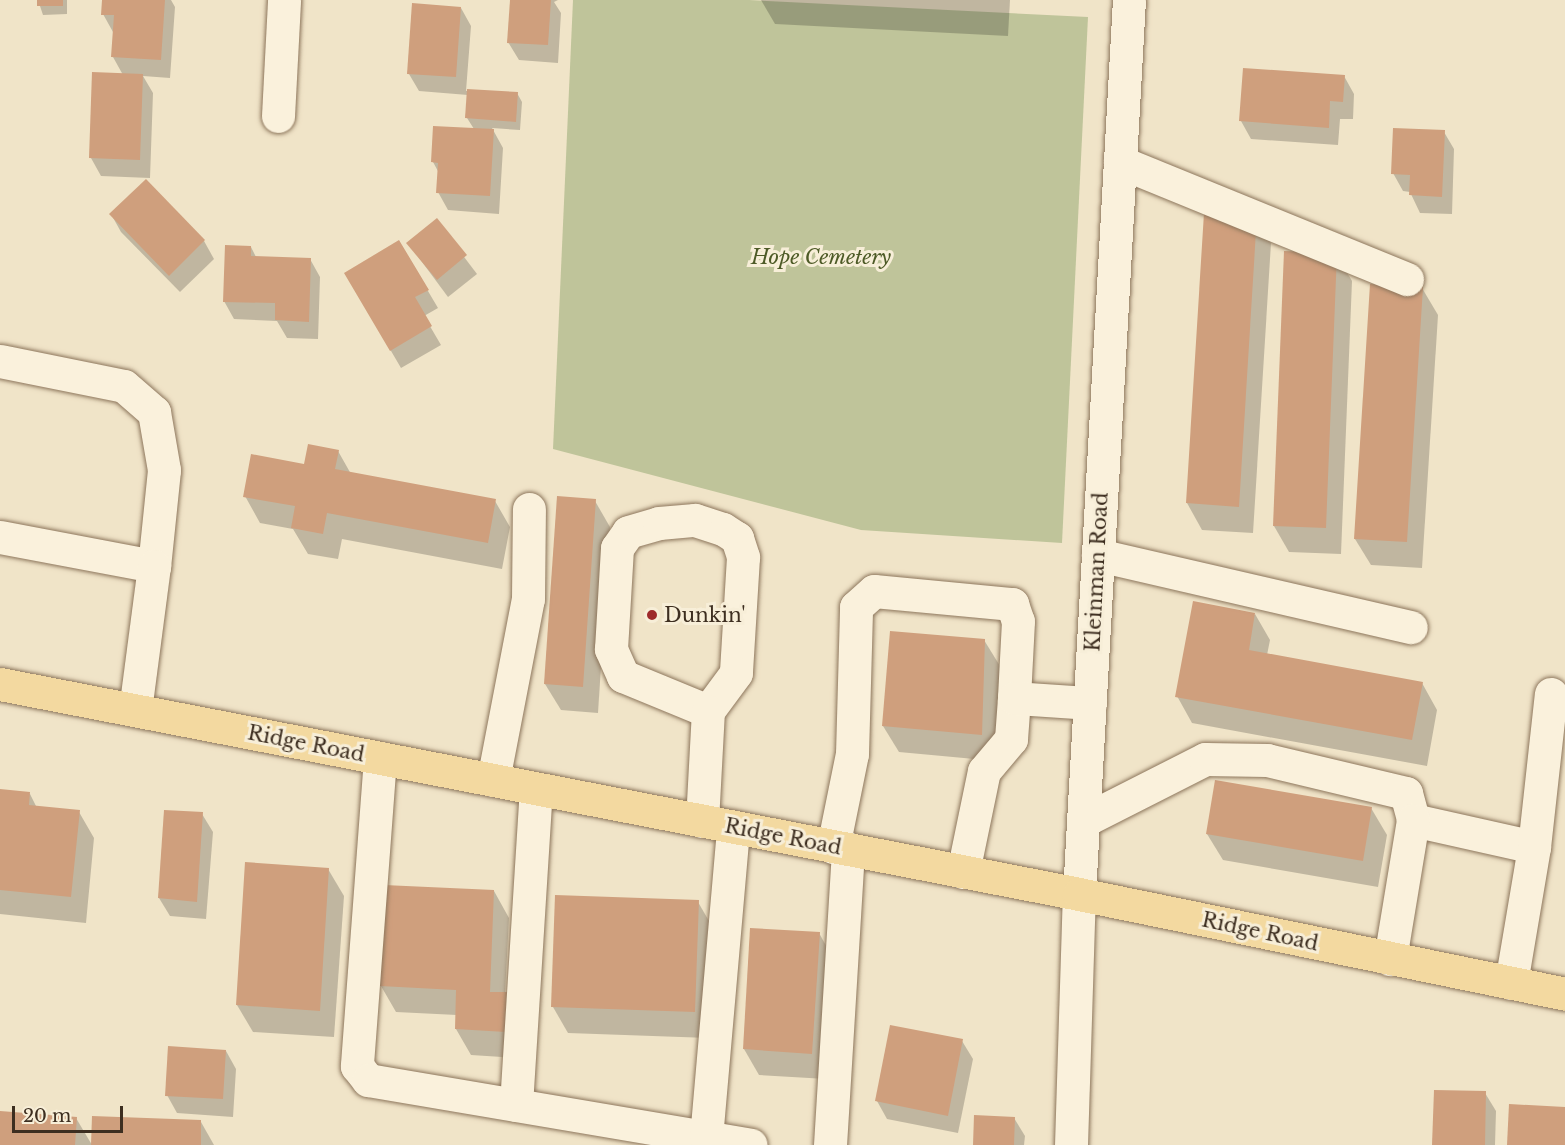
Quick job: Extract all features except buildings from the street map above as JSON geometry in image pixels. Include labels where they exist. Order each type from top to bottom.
[{"type":"main road","name":"Ridge Road","points":[[0,684],[1079,894],[1565,994]]},
{"type":"street","points":[[278,116],[284,0]]},
{"type":"street","name":"Kleinman Road","points":[[1071,1145],[1079,894],[1129,0]]},
{"type":"street","points":[[1120,162],[1407,279]]},
{"type":"street","points":[[0,361],[124,386],[154,412],[164,470],[135,710]]},
{"type":"street","points":[[493,780],[528,599],[529,509]]},
{"type":"street","points":[[702,821],[708,711],[736,673],[743,557],[737,538],[723,529],[695,520],[659,523],[628,532],[617,548],[611,649],[623,676],[708,711]]},
{"type":"street","points":[[0,537],[154,566]]},
{"type":"street","points":[[1098,555],[1411,627]]},
{"type":"street","points":[[830,1145],[841,848],[852,754],[856,607],[874,591],[1012,604],[1018,621],[1011,739],[984,771],[963,872]]},
{"type":"street","points":[[1511,983],[1534,847],[1551,694]]},
{"type":"street","points":[[1014,698],[1090,703]]},
{"type":"street","points":[[380,758],[357,1066],[368,1080],[751,1145]]},
{"type":"street","points":[[1083,821],[1205,759],[1267,760],[1406,793],[1413,820],[1390,959]]},
{"type":"street","points":[[516,1105],[536,789]]},
{"type":"street","points":[[1413,820],[1534,847]]},
{"type":"street","points":[[706,1138],[733,827]]},
{"type":"green space","name":"Hope Cemetery","points":[[573,0],[749,0],[1088,17],[1062,543],[861,530],[553,449]]},
{"type":"place","name":"Dunkin'","points":[[652,615]]}]
